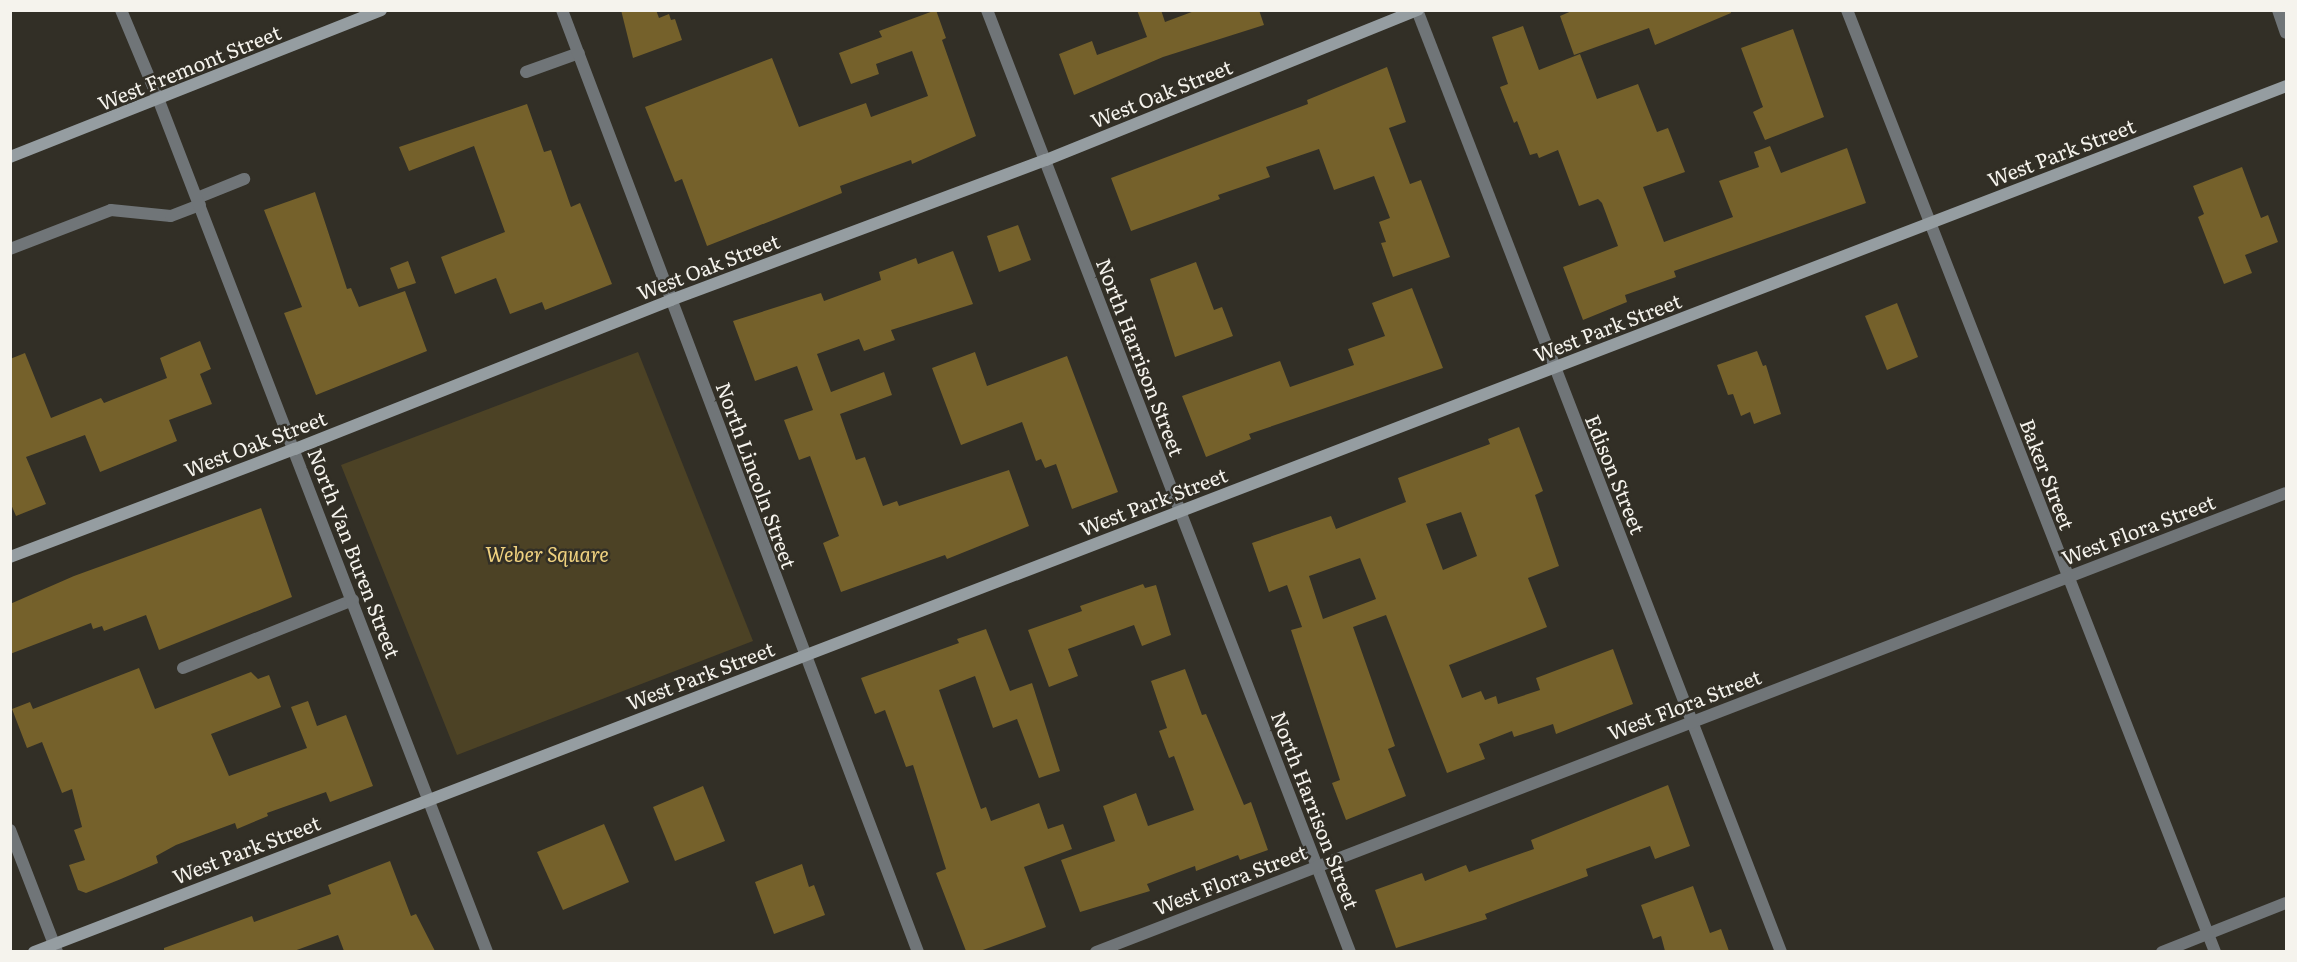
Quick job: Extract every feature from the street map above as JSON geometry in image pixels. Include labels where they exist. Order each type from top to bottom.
[{"type":"street","name":"North Van Buren Street","points":[[121,10],[295,449],[488,951]]},
{"type":"street","name":"West Fremont Street","points":[[10,157],[159,101],[381,10]]},
{"type":"street","name":"North Lincoln Street","points":[[562,10],[804,656],[918,951]]},
{"type":"street","name":"North Harrison Street","points":[[987,10],[1350,951]]},
{"type":"street","name":"Baker Street","points":[[1847,10],[2215,951]]},
{"type":"street","points":[[2278,10],[2286,33]]},
{"type":"street","name":"West Oak Street","points":[[10,557],[295,449],[671,300],[1046,160],[1417,11]]},
{"type":"street","name":"Edison Street","points":[[1417,11],[1781,951]]},
{"type":"street","points":[[526,72],[579,53]]},
{"type":"street","name":"West Park Street","points":[[34,951],[56,948],[429,800],[2286,86]]},
{"type":"street","points":[[10,249],[111,210],[171,216],[244,179]]},
{"type":"street","name":"West Flora Street","points":[[1096,951],[2286,493]]},
{"type":"street","points":[[183,668],[352,600]]},
{"type":"street","points":[[10,830],[56,948]]},
{"type":"street","points":[[2162,951],[2286,903]]},
{"type":"green space","name":"Weber Square","points":[[638,352],[753,641],[457,755],[341,465]]},
{"type":"building","points":[[621,10],[656,10],[659,18],[669,14],[671,20],[675,19],[682,40],[633,58]]},
{"type":"building","points":[[936,10],[946,38],[942,40],[976,136],[912,164],[911,160],[840,186],[842,193],[707,246],[682,179],[675,182],[645,107],[772,58],[799,127],[866,103],[871,117],[928,96],[912,51],[876,64],[879,74],[851,84],[839,53],[882,37],[879,31]]},
{"type":"building","points":[[1137,10],[1161,10],[1165,22],[1197,10],[1259,10],[1264,25],[1163,57],[1074,95],[1059,54],[1092,41],[1097,55],[1147,37]]},
{"type":"building","points":[[1574,10],[1730,10],[1731,13],[1655,45],[1649,28],[1574,55],[1560,16]]},
{"type":"building","points":[[1523,26],[1539,70],[1580,54],[1597,99],[1638,84],[1657,132],[1668,128],[1685,172],[1643,187],[1664,242],[1733,217],[1719,181],[1759,167],[1754,152],[1770,146],[1781,173],[1847,148],[1866,203],[1674,271],[1676,277],[1625,295],[1627,302],[1583,320],[1563,267],[1618,246],[1602,203],[1598,199],[1579,206],[1558,150],[1539,158],[1537,153],[1530,155],[1517,121],[1514,123],[1500,87],[1508,84],[1492,37]]},
{"type":"building","points":[[1793,29],[1824,117],[1765,140],[1753,112],[1763,107],[1741,48]]},
{"type":"building","points":[[1387,67],[1406,122],[1389,128],[1410,184],[1421,180],[1450,257],[1393,277],[1381,243],[1386,242],[1379,222],[1390,218],[1374,176],[1334,190],[1319,149],[1266,167],[1270,177],[1218,195],[1220,199],[1131,231],[1111,178],[1308,104],[1307,100]]},
{"type":"building","points":[[527,104],[544,152],[551,150],[571,207],[580,203],[612,284],[545,310],[542,302],[510,314],[496,278],[455,294],[441,257],[505,232],[474,146],[409,171],[399,147]]},
{"type":"building","points":[[2242,167],[2261,218],[2268,215],[2278,242],[2245,255],[2252,273],[2224,284],[2198,217],[2204,214],[2193,186]]},
{"type":"building","points":[[315,192],[347,289],[351,288],[359,307],[405,291],[427,351],[316,395],[284,313],[302,307],[264,210]]},
{"type":"building","points":[[1018,225],[1031,260],[999,272],[987,236]]},
{"type":"building","points":[[953,251],[973,304],[891,330],[895,340],[864,351],[859,339],[817,354],[831,392],[884,372],[892,395],[840,414],[856,460],[865,457],[883,506],[897,501],[899,506],[1009,470],[1029,526],[947,559],[945,555],[841,592],[823,543],[839,536],[810,456],[799,460],[784,420],[813,410],[797,366],[755,381],[733,321],[821,293],[824,301],[881,280],[879,272],[916,258],[918,264]]},
{"type":"building","points":[[408,261],[416,283],[398,289],[390,268]]},
{"type":"building","points":[[1196,262],[1214,310],[1222,307],[1233,336],[1175,357],[1150,279]]},
{"type":"building","points":[[1412,288],[1443,368],[1249,434],[1251,439],[1206,457],[1182,396],[1280,361],[1290,387],[1354,365],[1348,349],[1385,336],[1372,303]]},
{"type":"building","points":[[1897,303],[1918,357],[1887,370],[1865,316]]},
{"type":"building","points":[[200,341],[211,369],[200,374],[212,404],[169,420],[177,441],[100,472],[85,435],[26,457],[46,504],[16,516],[10,502],[10,359],[25,353],[51,418],[101,398],[104,403],[167,378],[160,358]]},
{"type":"building","points":[[1757,351],[1763,366],[1766,365],[1781,414],[1754,424],[1750,412],[1741,416],[1733,394],[1728,395],[1717,365]]},
{"type":"building","points":[[975,352],[987,386],[1067,356],[1118,492],[1072,509],[1056,464],[1045,468],[1041,459],[1036,461],[1022,422],[961,445],[932,368]]},
{"type":"building","points":[[1519,427],[1543,491],[1535,495],[1559,566],[1528,578],[1547,627],[1449,665],[1462,698],[1481,691],[1485,700],[1496,696],[1498,704],[1540,690],[1536,678],[1613,649],[1633,704],[1556,734],[1553,724],[1514,737],[1512,731],[1479,744],[1485,759],[1447,773],[1386,615],[1353,627],[1395,746],[1388,749],[1406,796],[1346,820],[1332,783],[1340,780],[1291,630],[1302,627],[1287,585],[1269,592],[1252,543],[1331,516],[1336,529],[1406,502],[1398,478],[1490,444],[1488,439]],"holes":[[[1461,512],[1477,556],[1443,570],[1426,524]],[[1360,558],[1376,599],[1323,619],[1309,576]]]},
{"type":"building","points":[[261,508],[292,597],[159,650],[146,615],[104,631],[102,626],[93,629],[91,623],[10,654],[10,604],[74,576]]},
{"type":"building","points":[[1143,584],[1145,588],[1156,585],[1171,635],[1142,646],[1134,625],[1068,649],[1078,676],[1049,687],[1028,630],[1082,611],[1080,606]]},
{"type":"building","points":[[986,629],[1010,691],[1032,683],[1060,771],[1039,778],[1017,719],[993,728],[975,676],[939,690],[981,809],[986,807],[991,821],[1039,803],[1048,829],[1063,824],[1072,849],[1024,867],[1046,927],[980,951],[966,951],[936,873],[946,869],[913,765],[906,767],[885,710],[875,714],[861,678],[959,643],[957,639]]},
{"type":"building","points":[[139,668],[155,709],[251,672],[258,679],[269,675],[281,707],[211,734],[229,776],[307,748],[291,707],[308,701],[317,726],[346,715],[373,786],[330,802],[326,792],[267,813],[268,816],[237,829],[235,823],[176,845],[156,856],[158,863],[121,879],[86,893],[78,890],[69,865],[85,860],[74,830],[82,827],[72,789],[62,793],[42,742],[27,748],[12,709],[30,702],[33,709]]},
{"type":"building","points":[[1185,669],[1202,715],[1206,714],[1244,805],[1251,802],[1268,850],[1240,860],[1238,855],[1196,871],[1195,866],[1147,884],[1150,891],[1080,912],[1061,860],[1115,841],[1103,806],[1136,793],[1148,826],[1194,810],[1174,756],[1169,758],[1159,731],[1167,728],[1151,681]]},
{"type":"building","points":[[1668,785],[1690,846],[1655,859],[1650,846],[1586,869],[1588,876],[1485,914],[1487,919],[1396,948],[1375,890],[1422,873],[1425,881],[1466,865],[1469,872],[1534,849],[1531,840]]},
{"type":"building","points":[[703,786],[725,841],[675,861],[653,807]]},
{"type":"building","points":[[604,824],[629,882],[563,910],[537,852]]},
{"type":"building","points":[[390,861],[411,916],[416,914],[435,951],[344,951],[338,935],[294,951],[164,951],[164,948],[252,916],[254,922],[331,894],[328,885]]},
{"type":"building","points":[[802,864],[809,887],[814,885],[825,915],[774,934],[755,882]]},
{"type":"building","points":[[1693,886],[1710,933],[1721,929],[1729,951],[1665,951],[1661,936],[1653,939],[1641,905]]}]
